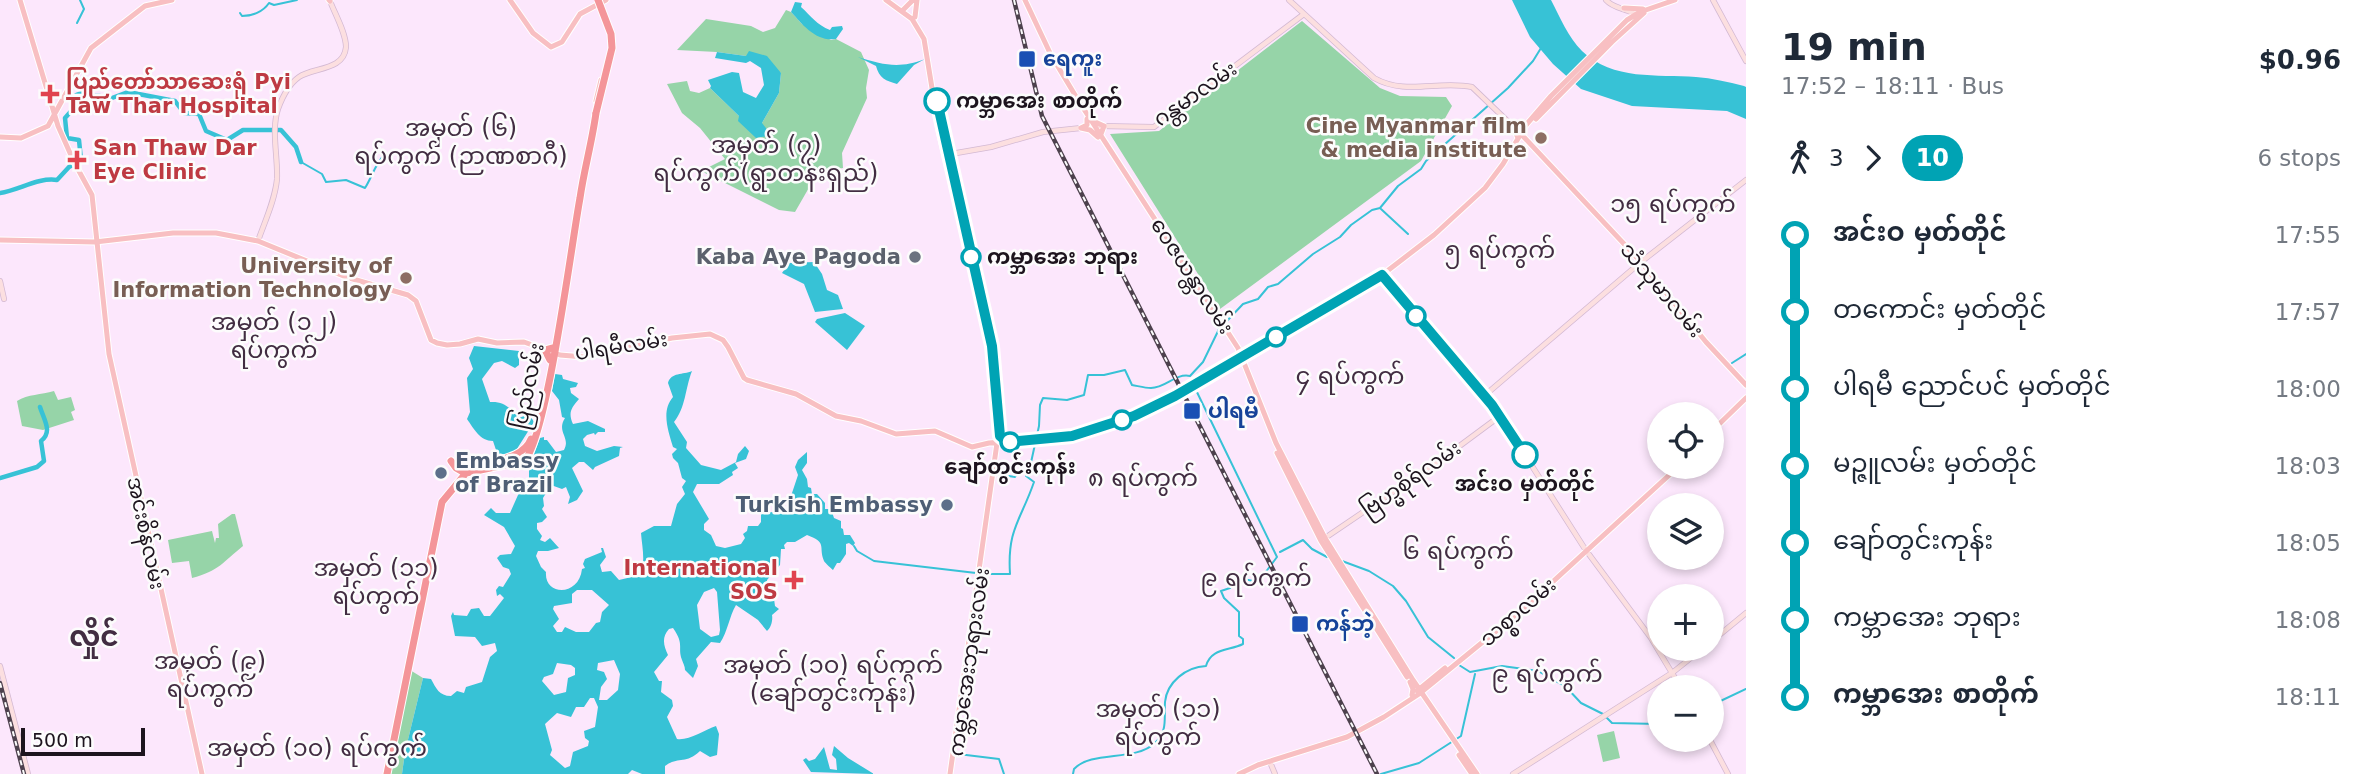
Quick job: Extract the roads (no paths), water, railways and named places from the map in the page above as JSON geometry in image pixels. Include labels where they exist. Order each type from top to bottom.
[{"type":"highway","name":"ပြည်လမ်း","points":[[456,481],[476,469],[526,459],[539,419],[595,113],[611,48],[610,34],[597,3]]},
{"type":"highway","name":"ပြည်လမ်း","points":[[386,774],[438,501],[468,468],[510,457],[526,448],[539,419]]},
{"type":"highway","points":[[451,461],[463,472]]},
{"type":"main road","points":[[19,0],[46,92]]},
{"type":"main road","points":[[0,136],[21,138],[52,127],[52,114],[19,0]]},
{"type":"main road","points":[[52,114],[86,50],[145,6],[167,0]]},
{"type":"main road","points":[[258,241],[276,185],[276,126],[283,99],[296,79],[332,65],[344,55],[345,40],[330,0]]},
{"type":"main road","points":[[886,0],[904,9],[920,29],[924,39],[936,114],[947,155]]},
{"type":"main road","points":[[892,0],[915,17],[928,41],[947,155]]},
{"type":"main road","points":[[904,9],[915,0]]},
{"type":"main road","points":[[915,0],[915,17]]},
{"type":"main road","name":"ဝေဇယန္တာလမ်း","points":[[1024,0],[1049,56],[1237,349],[1293,479],[1323,539],[1411,681]]},
{"type":"main road","name":"သံသုမာလမ်း","points":[[1289,0],[1382,83],[1404,88],[1468,86],[1488,100],[1642,262],[1706,342],[1746,383]]},
{"type":"main road","points":[[1606,0],[1611,6],[1648,11]]},
{"type":"main road","points":[[998,442],[1072,436],[1117,422],[1241,359],[1382,275],[1468,207],[1489,184],[1517,142],[1524,137],[1527,126],[1627,20],[1635,14],[1675,0]]},
{"type":"main road","points":[[1713,0],[1746,61]]},
{"type":"main road","points":[[513,2],[533,33],[551,47],[560,44],[580,14],[597,3]]},
{"type":"main road","name":"ပြည်လမ်း","points":[[595,113],[612,40],[597,3]]},
{"type":"main road","points":[[1622,8],[1635,14]]},
{"type":"main road","points":[[1622,8],[1627,12],[1627,20]]},
{"type":"main road","points":[[1600,51],[1648,11]]},
{"type":"main road","name":"ဂန္တမာလမ်း","points":[[947,155],[991,147],[1043,132],[1104,126],[1154,127],[1304,14]]},
{"type":"main road","points":[[1612,42],[1635,14]]},
{"type":"main road","points":[[0,136],[20,137],[46,126],[88,51],[116,26]]},
{"type":"main road","name":"အင်းစိန်လမ်း","points":[[46,92],[73,165]]},
{"type":"main road","points":[[50,101],[58,99]]},
{"type":"main road","points":[[1088,119],[1104,126],[1100,137],[1081,128],[1087,125],[1088,119]]},
{"type":"main road","points":[[1517,142],[1518,136],[1514,127],[1527,126]]},
{"type":"main road","name":"အင်းစိန်လမ်း","points":[[52,127],[91,191],[95,205],[99,292],[108,355],[201,774]]},
{"type":"main road","name":"ကမ္ဘာအေးဘုရားလမ်း","points":[[947,155],[993,349],[998,442],[952,774]]},
{"type":"main road","points":[[1484,396],[1642,262],[1746,180]]},
{"type":"main road","name":"ပါရမီလမ်း","points":[[0,240],[96,241],[201,232],[258,241],[346,277],[408,295],[416,301],[430,337],[437,343],[460,344],[478,339],[524,342],[552,353],[584,356],[672,338],[710,334],[728,347],[747,380],[796,394],[836,416],[861,421],[895,434],[934,431],[968,446],[998,442]]},
{"type":"main road","name":"အင်းစိန်လမ်း","points":[[96,241],[108,355]]},
{"type":"main road","points":[[1382,275],[1500,416],[1586,550],[1651,638],[1672,673]]},
{"type":"main road","points":[[0,281],[4,299]]},
{"type":"main road","points":[[1237,349],[1254,349]]},
{"type":"main road","points":[[1724,421],[1746,400]]},
{"type":"main road","name":"ဗြဟ္မစိုရ်လမ်း","points":[[1323,539],[1500,416]]},
{"type":"main road","points":[[998,442],[1000,445],[1007,442]]},
{"type":"main road","name":"အင်းစိန်လမ်း","points":[[129,449],[143,510]]},
{"type":"main road","name":"သစ္စာလမ်း","points":[[1239,774],[1343,737],[1380,719],[1419,691],[1520,608],[1662,479]]},
{"type":"main road","points":[[1724,631],[1746,613]]},
{"type":"main road","points":[[1513,774],[1687,661]]},
{"type":"main road","points":[[0,666],[28,774]]},
{"type":"main road","points":[[1411,681],[1413,689],[1424,692],[1425,701]]},
{"type":"main road","points":[[1411,681],[1419,685],[1419,691],[1425,701],[1474,774]]},
{"type":"main road","points":[[1716,752],[1728,774]]},
{"type":"main road","points":[[1270,762],[1275,774]]},
{"type":"water","points":[[1512,0],[1551,0],[1582,51],[1607,67],[1636,74],[1708,78],[1746,87],[1746,119],[1727,111],[1632,106],[1581,89],[1553,64],[1530,37]]},
{"type":"water","points":[[795,2],[802,3],[801,7],[825,28],[830,30],[832,27],[842,26],[843,29],[836,39],[822,38],[805,27],[791,12]]},
{"type":"water","points":[[749,51],[767,56],[781,73],[779,93],[762,123],[769,132],[767,136],[756,138],[738,121],[739,116],[710,88],[708,80],[732,72],[739,73],[743,92],[756,98],[764,85],[761,68],[750,61],[746,63],[715,58],[717,52],[746,56]]},
{"type":"water","points":[[858,57],[891,65],[925,59],[914,65],[897,84],[889,82],[876,66]]},
{"type":"water","points":[[814,262],[822,274],[827,290],[838,295],[843,309],[815,312],[804,284],[782,273],[789,263]]},
{"type":"water","points":[[845,313],[865,326],[847,350],[815,322],[817,319]]},
{"type":"water","points":[[474,346],[519,351],[519,365],[515,368],[502,361],[494,363],[482,379],[490,402],[504,404],[519,418],[529,414],[534,422],[515,452],[498,456],[493,441],[481,437],[467,419],[470,412],[467,378],[473,369],[469,358]]},
{"type":"water","points":[[692,371],[683,404],[674,422],[687,442],[686,448],[701,465],[721,470],[736,462],[738,454],[745,446],[749,451],[746,459],[735,463],[738,468],[732,472],[733,475],[719,484],[697,484],[693,492],[709,519],[704,524],[704,530],[711,535],[716,546],[725,548],[741,544],[748,526],[758,526],[761,522],[761,514],[790,513],[791,496],[798,475],[795,467],[807,452],[807,463],[802,470],[808,487],[811,488],[812,494],[817,494],[825,503],[825,509],[831,509],[834,518],[841,521],[844,535],[850,535],[855,543],[853,546],[846,544],[846,554],[833,570],[824,561],[818,540],[807,535],[795,542],[787,542],[785,549],[781,549],[780,565],[767,580],[768,594],[779,609],[772,615],[770,628],[767,631],[758,620],[736,605],[720,643],[711,642],[696,659],[698,666],[693,678],[685,670],[677,634],[673,628],[666,632],[664,642],[668,655],[654,672],[659,681],[662,681],[661,692],[672,700],[673,706],[667,717],[677,739],[691,737],[716,726],[719,734],[717,755],[710,757],[700,751],[690,758],[665,766],[665,774],[642,774],[632,770],[628,774],[402,774],[423,678],[431,679],[438,691],[444,695],[451,696],[457,691],[464,693],[466,687],[482,682],[490,657],[497,651],[495,643],[482,646],[475,637],[455,636],[451,616],[453,612],[454,615],[467,616],[471,609],[479,608],[484,616],[490,616],[504,598],[500,594],[497,596],[496,590],[499,586],[503,587],[511,574],[497,558],[511,554],[515,546],[504,527],[484,515],[491,508],[496,513],[510,513],[529,480],[529,468],[540,438],[544,437],[556,452],[564,450],[566,441],[562,427],[565,418],[562,417],[559,400],[552,391],[555,374],[578,383],[576,387],[570,388],[571,393],[579,399],[571,411],[573,424],[588,421],[605,429],[605,432],[587,435],[583,439],[585,446],[597,451],[614,446],[623,447],[620,448],[619,456],[593,470],[584,462],[579,462],[572,468],[583,491],[577,500],[568,504],[570,497],[566,487],[562,489],[551,485],[543,498],[542,509],[547,517],[537,523],[537,529],[542,536],[540,540],[545,542],[550,538],[559,548],[538,551],[536,556],[546,572],[550,586],[562,590],[575,585],[585,568],[585,559],[602,552],[601,548],[606,557],[600,565],[602,572],[611,571],[619,580],[640,575],[643,560],[641,533],[654,526],[671,526],[677,504],[685,494],[682,487],[686,481],[682,478],[672,454],[677,449],[673,447],[666,414],[673,397],[668,383],[675,375]],"holes":[[[714,588],[717,592],[719,635],[711,637],[700,629],[697,605],[704,592]],[[577,590],[592,590],[609,605],[602,612],[600,622],[589,632],[576,632],[565,627],[562,632],[557,632],[553,626],[559,619],[554,606],[572,603],[572,594]],[[614,660],[620,674],[618,690],[607,700],[599,700],[601,687],[607,679],[604,672],[597,670],[598,663]],[[557,663],[575,668],[575,675],[568,678],[566,692],[554,695],[542,681],[544,677],[553,674]],[[590,698],[594,698],[598,707],[595,727],[584,731],[585,738],[589,741],[588,746],[573,752],[570,766],[565,768],[550,755],[552,750],[545,724],[557,713],[571,717],[576,707],[584,707]]]},
{"type":"water","points":[[834,746],[874,774],[811,772],[803,760],[815,759],[824,747],[830,769],[837,770],[836,759],[832,755]]},
{"type":"waterway","points":[[77,23],[84,9],[80,0]]},
{"type":"waterway","points":[[240,13],[242,16],[250,15],[269,3],[274,5],[297,0]]},
{"type":"waterway","points":[[1226,322],[1243,304],[1258,299],[1268,287],[1278,284],[1313,254],[1340,237],[1351,225],[1372,210],[1380,208],[1398,186],[1421,169],[1426,161],[1508,88],[1533,61],[1541,48]]},
{"type":"waterway","points":[[0,193],[43,180],[57,180],[69,167],[81,160],[79,140],[67,138],[65,118],[73,109],[76,95],[84,92],[90,96],[100,96],[104,101],[128,92],[175,101],[184,113],[199,114],[206,131],[227,140],[243,130],[281,130],[296,147],[301,162]]},
{"type":"waterway","points":[[301,162],[322,174],[326,182],[346,180],[365,188],[385,154]]},
{"type":"waterway","points":[[1381,209],[1408,234]]},
{"type":"waterway","points":[[996,474],[1015,477],[1018,472],[1030,467],[1043,398],[1067,400],[1084,395],[1088,375],[1104,375],[1125,370],[1132,385],[1151,388],[1190,376],[1203,362],[1221,325]]},
{"type":"waterway","points":[[1732,363],[1746,354]]},
{"type":"waterway","points":[[1073,774],[1074,769],[1082,763],[1147,749],[1155,743],[1164,729],[1165,702],[1174,682],[1191,669],[1206,666],[1216,653],[1243,644],[1243,639],[1239,636],[1239,612],[1224,598],[1221,591],[1230,588],[1239,578],[1253,581],[1265,573],[1277,557],[1194,386]]},
{"type":"waterway","points":[[0,478],[37,467],[44,461],[41,441],[47,430],[40,407]]},
{"type":"waterway","points":[[981,574],[1010,574],[1013,535],[1034,482],[1026,476],[1027,471]]},
{"type":"waterway","points":[[1280,552],[1303,540],[1312,549],[1327,557]]},
{"type":"waterway","points":[[854,546],[857,551],[874,561],[976,573]]},
{"type":"waterway","points":[[1342,561],[1369,571],[1393,586],[1406,601],[1428,637],[1454,658]]},
{"type":"waterway","points":[[1459,665],[1470,672],[1502,666],[1538,671],[1566,687],[1581,703],[1603,714],[1612,723],[1647,724]]},
{"type":"waterway","points":[[1381,774],[1419,763],[1461,736],[1475,674]]},
{"type":"waterway","points":[[1724,699],[1746,689]]},
{"type":"waterway","points":[[958,754],[999,759],[1004,774]]},
{"type":"railway","points":[[1014,0],[1042,116],[1377,774]]},
{"type":"railway","points":[[0,683],[24,774]]},
{"type":"place","name":"ရေကူး","points":[[1027,59]]},
{"type":"place","name":"ပြည်တော်သာဆေးရုံ Pyi Taw Thar Hospital","points":[[50,94]]},
{"type":"place","name":"ကမ္ဘာအေး စာတိုက်","points":[[937,101]]},
{"type":"place","name":"Cine Myanmar film & media institute","points":[[1541,138]]},
{"type":"place","name":"San Thaw Dar Eye Clinic","points":[[77,160]]},
{"type":"place","name":"Kaba Aye Pagoda","points":[[915,257]]},
{"type":"place","name":"ကမ္ဘာအေး ဘုရား","points":[[971,257]]},
{"type":"place","name":"University of Information Technology","points":[[406,278]]},
{"type":"place","name":"ပါရမီ","points":[[1192,411]]},
{"type":"place","name":"ချော်တွင်းကုန်း","points":[[1010,442]]},
{"type":"place","name":"အင်းဝ မှတ်တိုင်","points":[[1525,455]]},
{"type":"place","name":"Embassy of Brazil","points":[[441,473]]},
{"type":"place","name":"Turkish Embassy","points":[[947,505]]},
{"type":"place","name":"International SOS","points":[[794,580]]},
{"type":"place","name":"ကန်ဘဲ့","points":[[1300,624]]},
{"type":"district","name":"အမှတ် (၆) ရပ်ကွက် (ဉာဏစာဂီ)","points":[[461,142]]},
{"type":"district","name":"အမှတ် (၇) ရပ်ကွက်(ရွာတန်းရှည်)","points":[[766,159]]},
{"type":"district","name":"၁၅ ရပ်ကွက်","points":[[1673,204]]},
{"type":"district","name":"၅ ရပ်ကွက်","points":[[1500,250]]},
{"type":"district","name":"အမှတ် (၁၂) ရပ်ကွက်","points":[[274,336]]},
{"type":"district","name":"၄ ရပ်ကွက်","points":[[1350,376]]},
{"type":"district","name":"၈ ရပ်ကွက်","points":[[1143,478]]},
{"type":"district","name":"၆ ရပ်ကွက်","points":[[1458,551]]},
{"type":"district","name":"၉ ရပ်ကွက်","points":[[1256,578]]},
{"type":"district","name":"အမှတ် (၁၁) ရပ်ကွက်","points":[[376,582]]},
{"type":"district","name":"လှိုင်","points":[[94,636]]},
{"type":"district","name":"၉ ရပ်ကွက်","points":[[1547,674]]},
{"type":"district","name":"အမှတ် (၉) ရပ်ကွက်","points":[[210,675]]},
{"type":"district","name":"အမှတ် (၁၀) ရပ်ကွက် (ချော်တွင်းကုန်း)","points":[[833,679]]},
{"type":"district","name":"အမှတ် (၁၁) ရပ်ကွက်","points":[[1158,723]]},
{"type":"district","name":"အမှတ် (၁၀) ရပ်ကွက်","points":[[317,748]]}]
